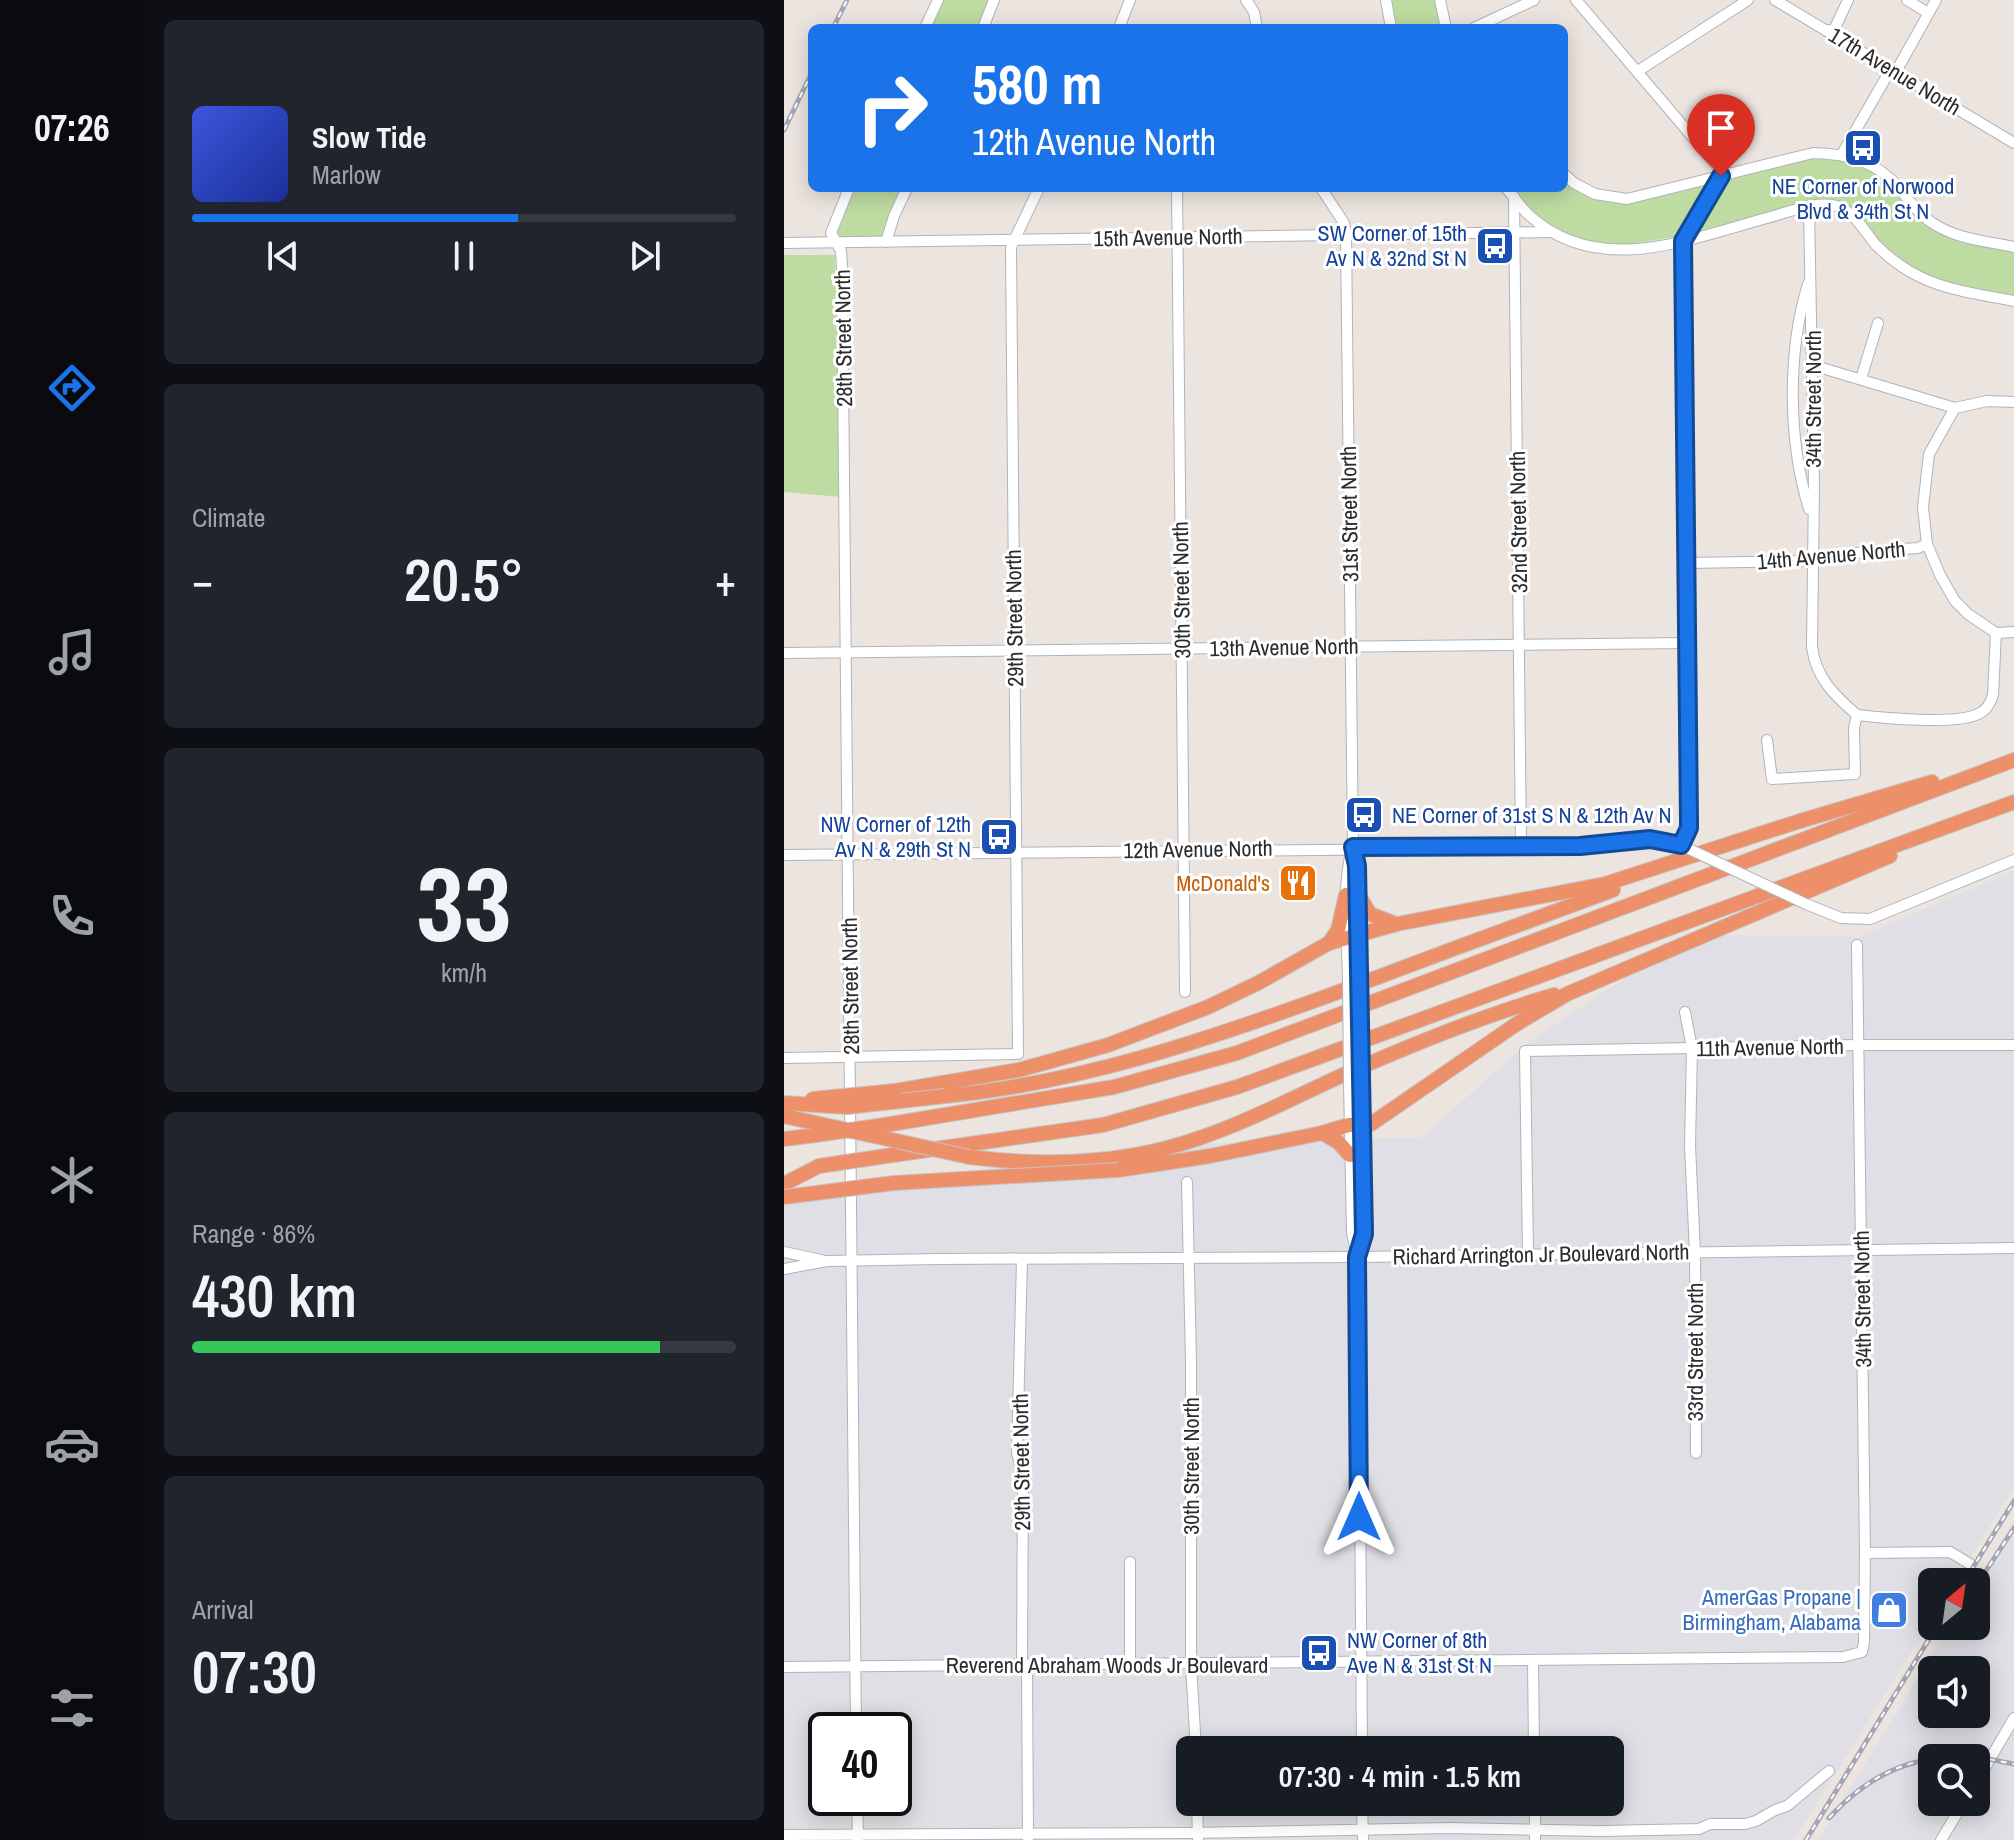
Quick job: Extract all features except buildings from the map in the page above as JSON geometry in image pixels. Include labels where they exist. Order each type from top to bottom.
[{"type":"highway","points":[[786,1137],[891,1124],[1114,1087],[1237,1053],[2014,760]]},
{"type":"highway","points":[[784,1102],[943,1085],[1019,1070],[1108,1045],[1208,1007],[1329,943],[1397,924],[1605,884],[1786,825],[1938,780],[1995,767]]},
{"type":"highway","points":[[784,1197],[894,1183],[1118,1170],[1180,1162],[1371,1124],[1546,1005],[2007,804]]},
{"type":"highway","points":[[784,1171],[1103,1125],[1237,1087],[2007,804]]},
{"type":"highway","points":[[784,1102],[847,1107],[982,1092],[1060,1078],[1208,1039],[1786,825]]},
{"type":"highway","points":[[1329,943],[1338,930],[1352,895],[1370,914],[1397,924]]},
{"type":"highway","points":[[784,1116],[955,1154],[1007,1162],[1097,1161],[1163,1149],[1219,1131],[1374,1062],[1516,1006],[1589,985]]},
{"type":"highway","points":[[1322,1133],[1338,1142],[1350,1155]]},
{"type":"highway","points":[[784,1184],[819,1166]]},
{"type":"street","points":[[927,24],[938,0]]},
{"type":"street","points":[[985,24],[994,0]]},
{"type":"street","points":[[1121,24],[1130,0]]},
{"type":"street","points":[[1246,0],[1254,12],[1256,24]]},
{"type":"street","points":[[1386,0],[1390,24]]},
{"type":"street","points":[[1440,0],[1445,24]]},
{"type":"street","points":[[1483,24],[1534,0]]},
{"type":"street","points":[[1576,0],[1719,168],[1721,176],[1683,241],[1689,828],[1685,847]]},
{"type":"street","points":[[1638,71],[1748,0]]},
{"type":"street","name":"17th Avenue North","points":[[1775,0],[2014,143]]},
{"type":"street","points":[[1826,30],[1834,30],[1848,0]]},
{"type":"street","points":[[1907,0],[1928,13]]},
{"type":"street","points":[[1842,154],[1888,74],[1898,68],[1936,0]]},
{"type":"street","points":[[1568,178],[1595,194],[1627,199],[1813,153],[1842,154],[1889,176],[1927,220],[1943,230],[2014,247]]},
{"type":"street","name":"28th Street North","points":[[847,192],[831,233],[841,251],[842,266],[856,1712]]},
{"type":"street","points":[[886,242],[905,192]]},
{"type":"street","name":"29th Street North","points":[[851,1057],[1018,1054],[1011,249],[1037,192]]},
{"type":"street","name":"30th Street North","points":[[1177,192],[1185,992]]},
{"type":"street","name":"31st Street North","points":[[1324,192],[1344,223],[1346,235],[1353,847],[1347,867],[1352,895],[1353,936],[1348,977],[1349,1082],[1356,1125],[1364,1234],[1357,1257]]},
{"type":"street","points":[[1512,192],[1530,215],[1552,232],[1603,250],[1638,250],[1809,207],[1832,205],[1858,221],[1894,261],[1921,278],[1954,289],[2014,301]]},
{"type":"street","name":"32nd Street North","points":[[1512,192],[1521,848]]},
{"type":"street","name":"34th Street North","points":[[1809,207],[1814,663],[1829,691],[1857,715]]},
{"type":"street","name":"15th Avenue North","points":[[784,243],[1552,232]]},
{"type":"street","name":"34th Street North","points":[[1810,279],[1798,330],[1795,391],[1798,456],[1811,519]]},
{"type":"street","points":[[1861,379],[1878,323]]},
{"type":"street","points":[[1812,365],[1955,408],[2013,398]]},
{"type":"street","points":[[1955,408],[1929,454],[1923,507],[1927,544],[1955,601],[1996,633],[2014,632]]},
{"type":"street","name":"14th Avenue North","points":[[1686,563],[1811,561],[1869,551],[1918,548],[1927,544]]},
{"type":"street","points":[[1767,740],[1772,779],[1855,774],[1854,728],[1857,715],[1950,719],[1979,714],[1990,703],[1996,633]]},
{"type":"street","name":"13th Avenue North","points":[[784,653],[1687,643]]},
{"type":"street","name":"12th Avenue North","points":[[784,855],[1353,847],[1521,848],[1650,839],[1685,847],[1841,918],[1870,919],[2014,860]]},
{"type":"street","name":"31st Street North","points":[[1353,936],[1360,973],[1361,1078],[1350,1155],[1352,1232],[1357,1257],[1362,1736]]},
{"type":"street","name":"34th Street North","points":[[1857,945],[1865,1553],[1862,1652]]},
{"type":"street","name":"33rd Street North","points":[[1685,1012],[1692,1048],[1690,1146],[1695,1252],[1696,1453]]},
{"type":"street","name":"11th Avenue North","points":[[1528,1254],[1525,1051],[2014,1045]]},
{"type":"street","points":[[784,1058],[851,1057]]},
{"type":"street","name":"30th Street North","points":[[1187,1182],[1191,1374],[1191,1664],[1195,1736]]},
{"type":"street","name":"Richard Arrington Jr Boulevard North","points":[[784,1269],[827,1261],[2014,1248]]},
{"type":"street","name":"Richard Arrington Jr Boulevard North","points":[[784,1252],[827,1261]]},
{"type":"street","name":"29th Street North","points":[[1022,1259],[1017,1453],[1023,1474],[1028,1837]]},
{"type":"street","points":[[1865,1553],[1950,1552],[1970,1564]]},
{"type":"street","points":[[1130,1562],[1130,1665]]},
{"type":"street","name":"Reverend Abraham Woods Jr Boulevard","points":[[784,1667],[1843,1657],[1862,1652]]},
{"type":"street","points":[[1533,1660],[1534,1736]]},
{"type":"street","points":[[1990,1759],[2014,1718]]},
{"type":"street","points":[[784,1835],[1362,1835],[1449,1828],[1535,1835],[1699,1834],[1710,1824],[1745,1824],[1787,1806],[1829,1771]]},
{"type":"street","points":[[857,1816],[858,1837]]},
{"type":"street","points":[[1197,1816],[1198,1836]]},
{"type":"street","points":[[1941,1840],[1956,1816]]},
{"type":"shaded area","points":[[2014,871],[2014,1487],[1964,1568],[1918,1568],[1919,1640],[1794,1840],[784,1840],[784,1196],[810,1189],[1198,1144],[1422,1137],[1527,1043],[1645,965],[1725,935],[1859,937]]},
{"type":"shaded area","points":[[2014,1520],[2014,1840],[1819,1840],[1918,1677],[1918,1728],[1990,1728],[1990,1656],[1931,1656],[1940,1640],[1990,1640],[1990,1568],[1985,1568]]},
{"type":"green space","points":[[938,0],[989,0],[981,24],[927,24]]},
{"type":"green space","points":[[1390,0],[1435,0],[1442,24],[1396,24]]},
{"type":"green space","points":[[1813,158],[1842,160],[1876,172],[1920,220],[1940,234],[2014,251],[2014,297],[1933,279],[1898,259],[1876,239],[1858,215],[1805,204],[1679,236],[1614,247],[1570,238],[1533,213],[1515,192],[1568,192],[1568,182],[1574,189],[1606,200]]},
{"type":"green space","points":[[847,192],[902,192],[883,238],[839,238],[832,225]]},
{"type":"green space","points":[[784,255],[835,255],[842,497],[784,492]]},
{"type":"railway","points":[[835,24],[847,0]]},
{"type":"railway","points":[[784,130],[808,80]]},
{"type":"railway","points":[[1973,1568],[2014,1501]]},
{"type":"railway","points":[[1988,1568],[2014,1528]]},
{"type":"railway","points":[[1806,1840],[1928,1640]]},
{"type":"railway","points":[[1990,1759],[2014,1764]]},
{"type":"railway","points":[[1829,1818],[1875,1779],[1918,1762]]},
{"type":"place","name":"NE Corner of Norwood Blvd & 34th St N","points":[[1863,148]]},
{"type":"place","name":"SW Corner of 15th Av N & 32nd St N","points":[[1495,246]]},
{"type":"place","name":"NE Corner of 31st S N & 12th Av N","points":[[1364,815]]},
{"type":"place","name":"NW Corner of 12th Av N & 29th St N","points":[[999,837]]},
{"type":"place","name":"McDonald's","points":[[1298,883]]},
{"type":"place","name":"AmerGas Propane | Birmingham, Alabama","points":[[1889,1610]]},
{"type":"place","name":"NW Corner of 8th Ave N & 31st St N","points":[[1319,1653]]},
{"type":"route","points":[[1359,1517],[1357,1257],[1364,1234],[1364,1125],[1357,866],[1353,847],[1521,848],[1650,839],[1681,845],[1689,828],[1683,241],[1721,176]]}]
